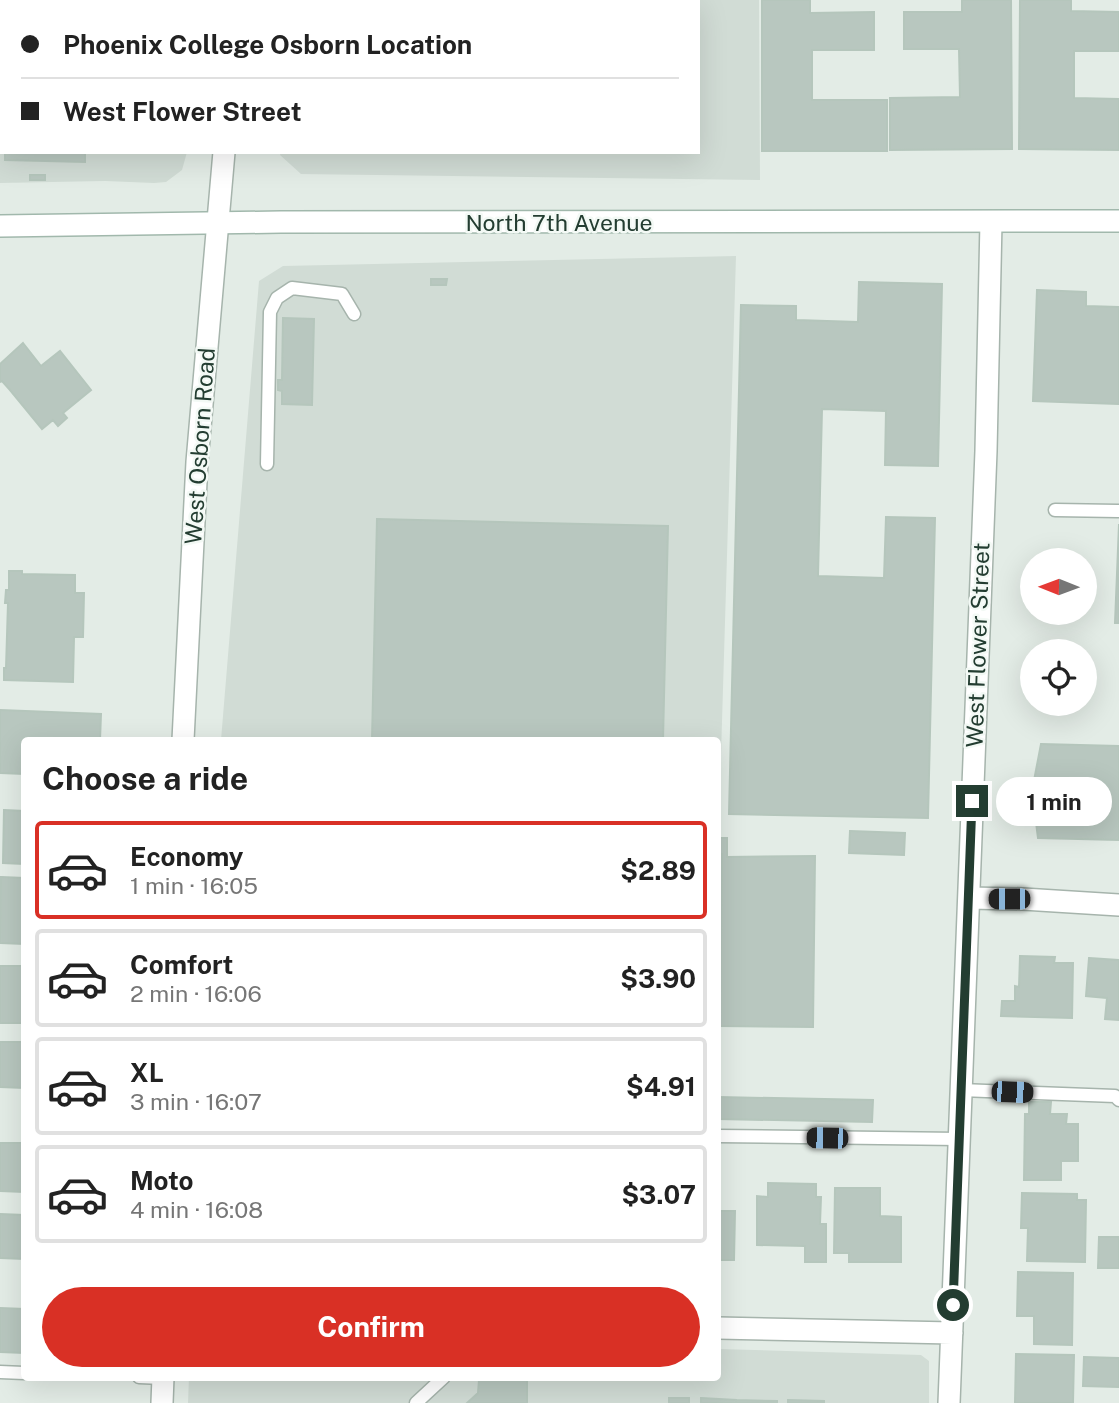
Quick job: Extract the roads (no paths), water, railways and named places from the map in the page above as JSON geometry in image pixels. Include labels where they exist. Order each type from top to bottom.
[{"type":"street","name":"West Osborn Road","points":[[183,737],[199,430],[223,154]]},
{"type":"street","name":"North 7th Avenue","points":[[0,226],[1119,221]]},
{"type":"street","name":"West Flower Street","points":[[949,1403],[986,440],[991,222]]},
{"type":"street","points":[[968,898],[1119,905]]},
{"type":"street","points":[[721,1328],[952,1332]]},
{"type":"street","points":[[162,1403],[163,1381]]},
{"type":"lane","points":[[267,464],[268,340],[270,312],[277,298],[292,288],[342,294],[354,314]]},
{"type":"lane","points":[[1055,510],[1118,511]]},
{"type":"lane","points":[[961,1090],[1115,1096],[1119,1100]]},
{"type":"lane","points":[[721,1136],[959,1139]]},
{"type":"lane","points":[[0,1372],[21,1373]]},
{"type":"lane","points":[[416,1403],[440,1381]]}]
